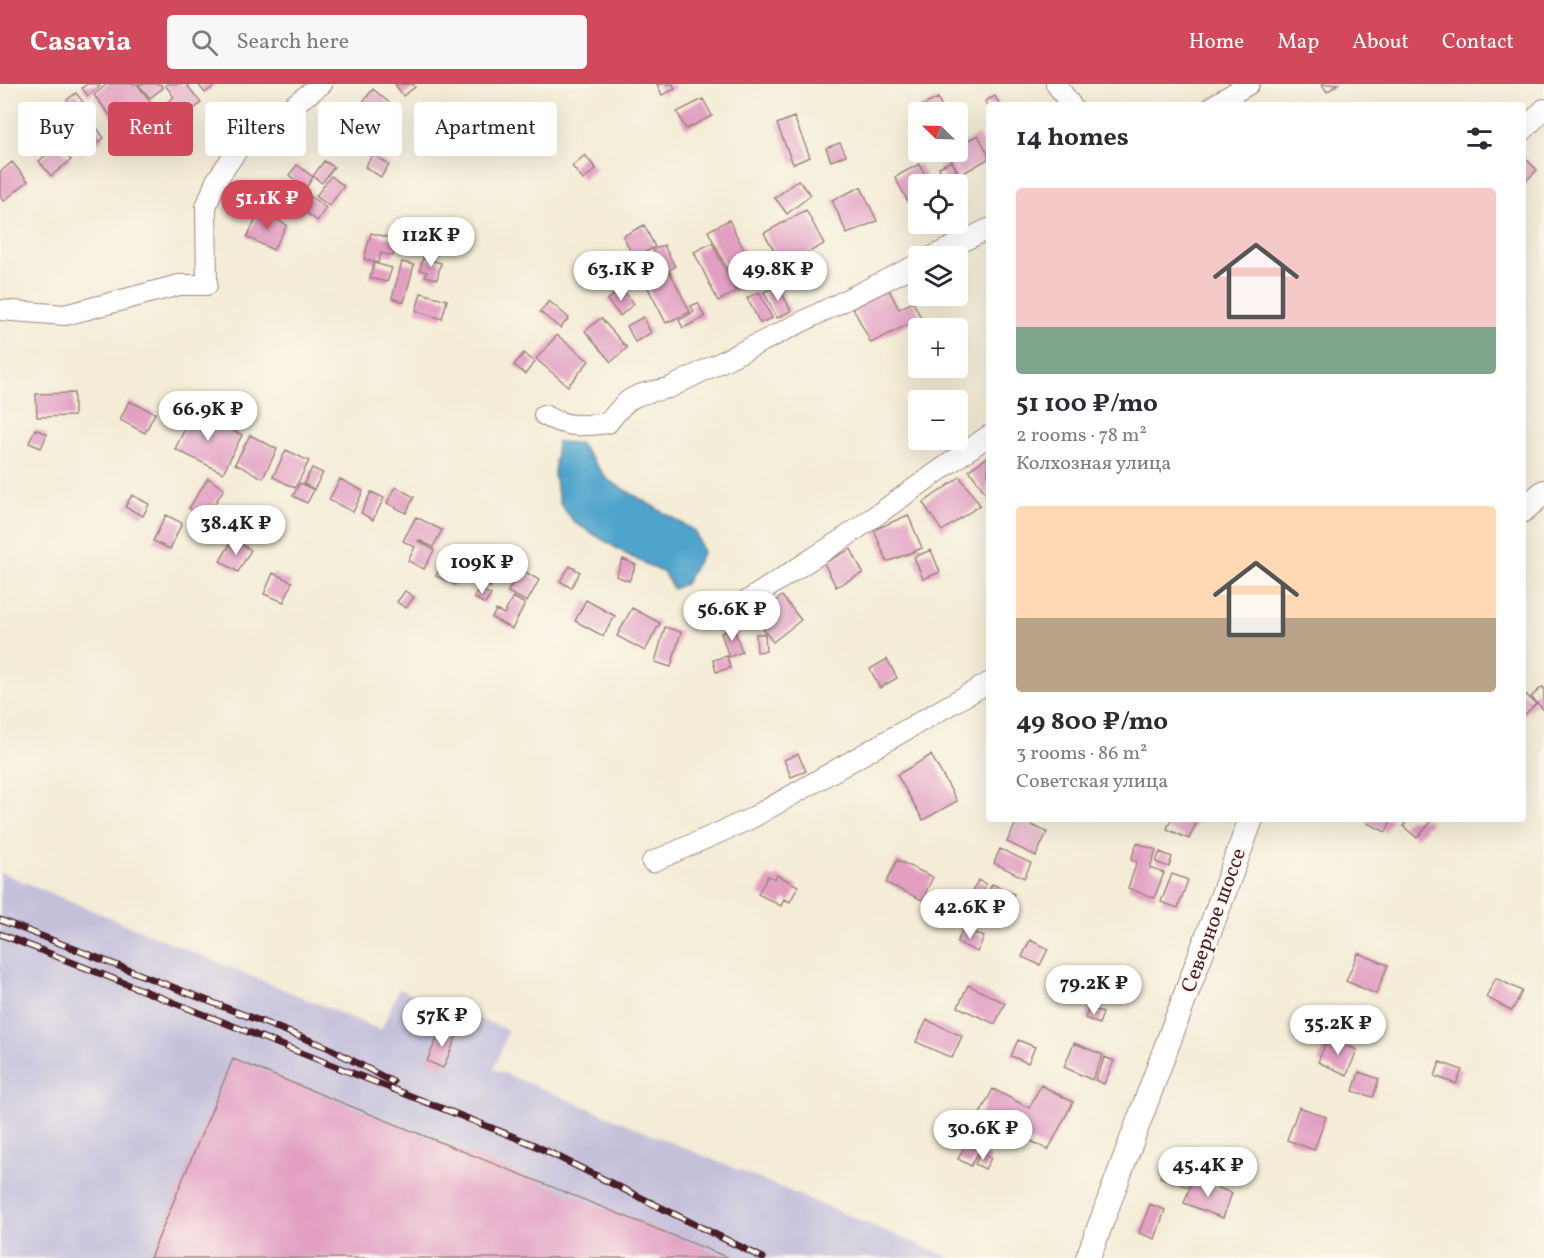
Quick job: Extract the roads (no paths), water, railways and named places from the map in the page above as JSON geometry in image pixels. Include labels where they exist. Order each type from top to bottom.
[{"type":"main road","points":[[1526,508],[1544,492]]},
{"type":"main road","name":"Северное шоссе","points":[[1088,1258],[1250,822]]},
{"type":"street","points":[[0,310],[65,315],[179,285],[207,285],[206,207],[216,181],[242,143],[322,84]]},
{"type":"street","points":[[1056,84],[1069,102]]},
{"type":"street","points":[[1219,102],[1249,84]]},
{"type":"street","points":[[1526,128],[1544,110]]},
{"type":"street","points":[[953,246],[986,230]]},
{"type":"street","points":[[544,415],[559,424],[608,423],[624,402],[640,393],[669,388],[908,269]]},
{"type":"street","points":[[725,615],[847,536],[986,437]]},
{"type":"street","points":[[652,862],[750,819],[986,684]]},
{"type":"water","points":[[557,442],[579,443],[608,480],[695,531],[703,552],[685,584],[673,589],[664,573],[628,555],[575,523],[560,504],[554,475]]},
{"type":"railway","points":[[0,920],[327,1047],[393,1082]]},
{"type":"railway","points":[[0,934],[532,1144],[763,1258]]}]
